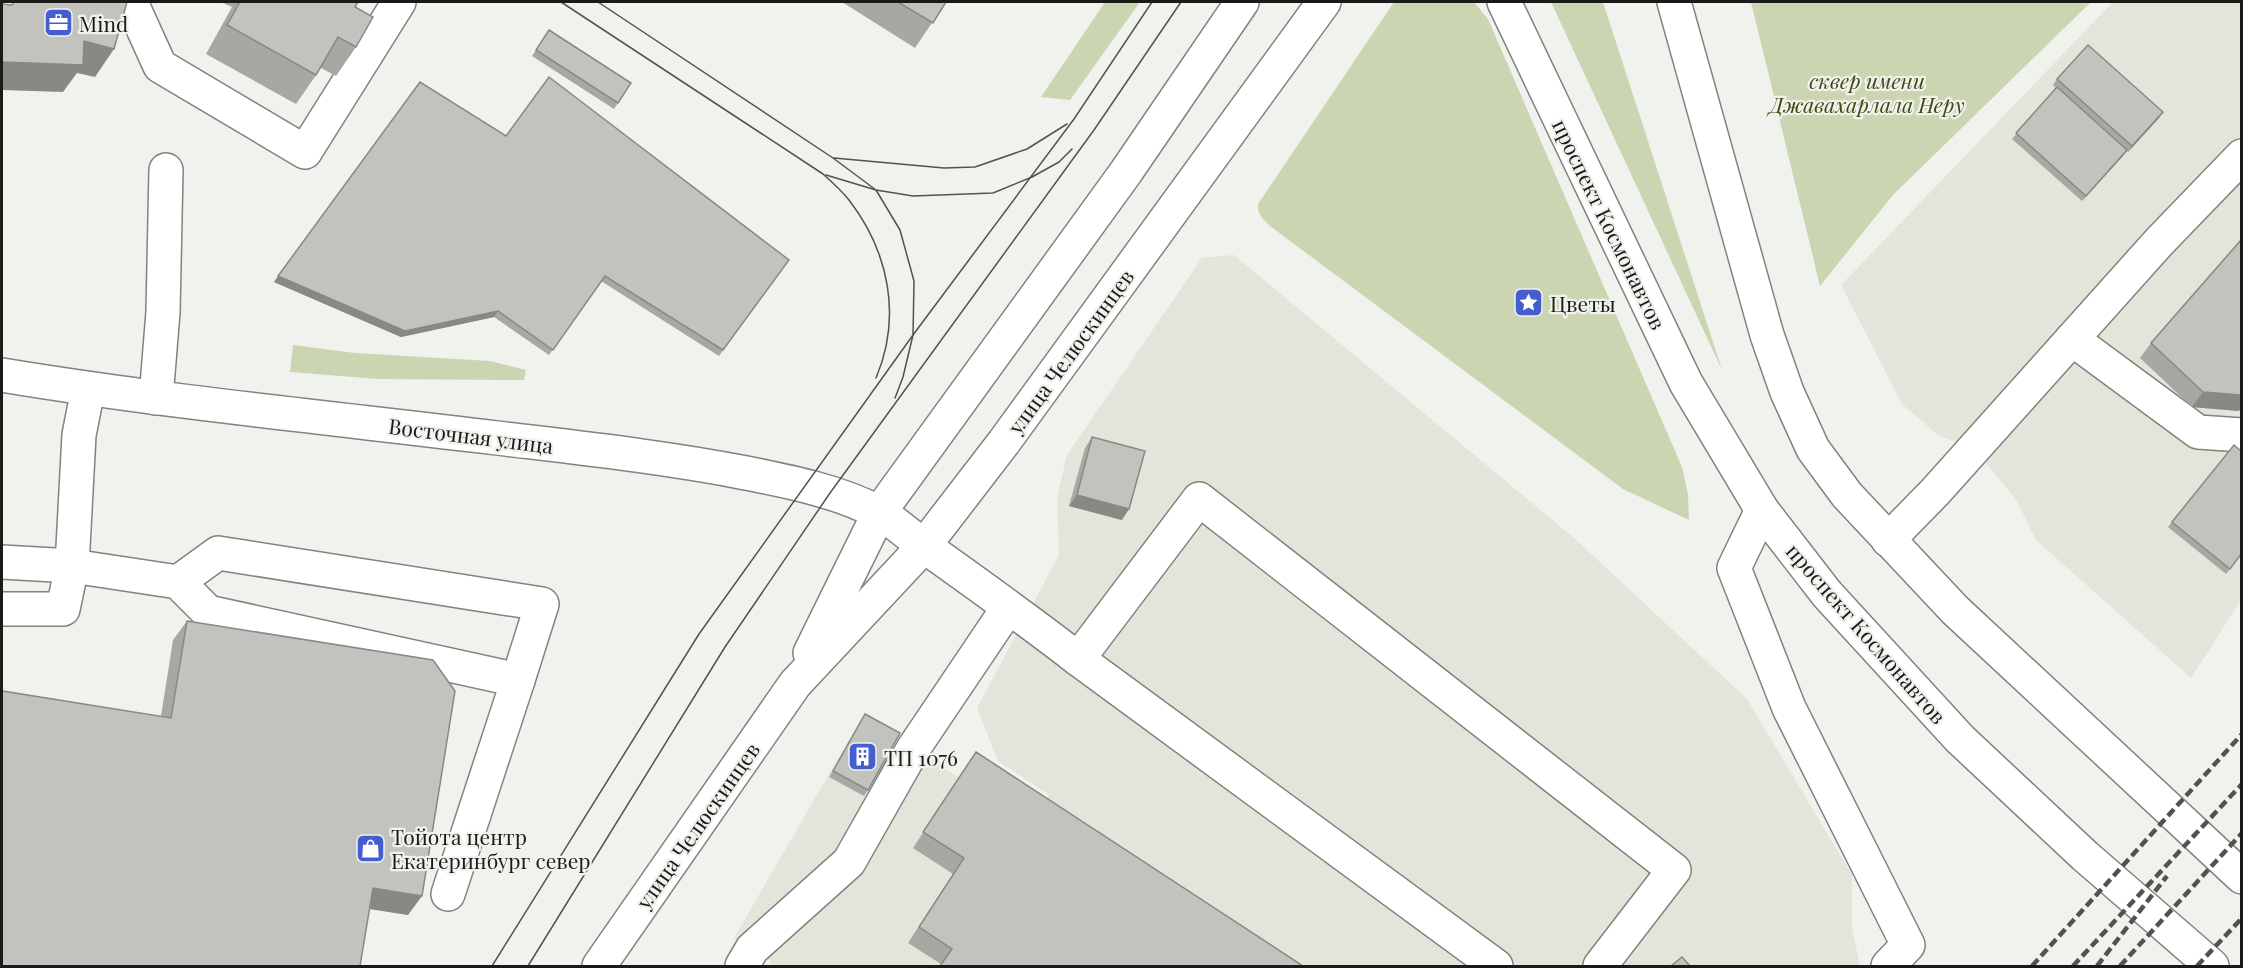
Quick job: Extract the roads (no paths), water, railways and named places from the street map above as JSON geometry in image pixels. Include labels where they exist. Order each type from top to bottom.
[{"type":"main road","points":[[131,2],[160,66],[305,152],[399,2]]},
{"type":"main road","name":"улица Челюскинцев","points":[[795,684],[879,513],[1126,172],[1242,2]]},
{"type":"main road","name":"улица Челюскинцев","points":[[599,966],[795,684],[924,546],[1004,442],[1324,2]]},
{"type":"main road","name":"проспект Космонавтов","points":[[1504,2],[1686,383],[1762,510],[1827,594],[1960,739],[2085,856],[2212,966]]},
{"type":"main road","points":[[1674,2],[1767,335],[1787,393],[1819,457],[1847,495],[1955,610],[2241,877]]},
{"type":"main road","points":[[1888,540],[1935,492],[2159,242],[2241,156]]},
{"type":"main road","points":[[156,398],[163,312],[166,170]]},
{"type":"main road","points":[[2072,339],[2198,432],[2241,435]]},
{"type":"main road","name":"Восточная улица","points":[[2,375],[156,398],[689,462],[830,493],[879,513],[1008,608],[1024,617],[1496,966]]},
{"type":"main road","points":[[2,609],[63,609],[72,566],[79,435],[88,389]]},
{"type":"main road","points":[[1078,659],[1199,499],[1674,870],[1600,966]]},
{"type":"main road","points":[[1762,510],[1734,568],[1789,708],[1908,945],[1888,966]]},
{"type":"main road","points":[[178,582],[218,553],[542,604],[448,894]]},
{"type":"main road","points":[[2,562],[72,566],[178,582],[208,612],[518,680]]},
{"type":"main road","points":[[742,966],[752,949],[849,862],[913,748],[1008,608]]},
{"type":"tram line","points":[[561,2],[823,174],[846,197],[863,220],[874,241],[887,286],[888,332],[884,355],[876,378]]},
{"type":"tram line","points":[[598,2],[833,158],[876,190],[900,230],[914,281],[913,335],[903,377],[895,398]]},
{"type":"tram line","points":[[492,966],[699,634],[913,335],[1074,119],[1152,2]]},
{"type":"tram line","points":[[528,966],[725,647],[830,493],[1094,130],[1181,2]]},
{"type":"tram line","points":[[834,158],[944,168],[975,167],[1027,149],[1067,124]]},
{"type":"tram line","points":[[826,175],[876,190],[913,196],[993,193],[1032,177],[1059,162],[1072,149]]},
{"type":"railway","points":[[2032,966],[2242,734]]},
{"type":"railway","points":[[2073,966],[2242,784]]},
{"type":"railway","points":[[2120,966],[2242,833]]},
{"type":"railway","points":[[2097,966],[2167,876]]},
{"type":"railway","points":[[2197,966],[2242,918]]},
{"type":"place","name":"Mind","points":[[58,23]]},
{"type":"place","name":"Цветы","points":[[1529,303]]},
{"type":"place","name":"ТП 1076","points":[[863,757]]},
{"type":"place","name":"Тойота центр Екатеринбург север","points":[[370,848]]},
{"type":"park label","name":"сквер имени Джавахарлала Неру","points":[[1867,92]]}]
